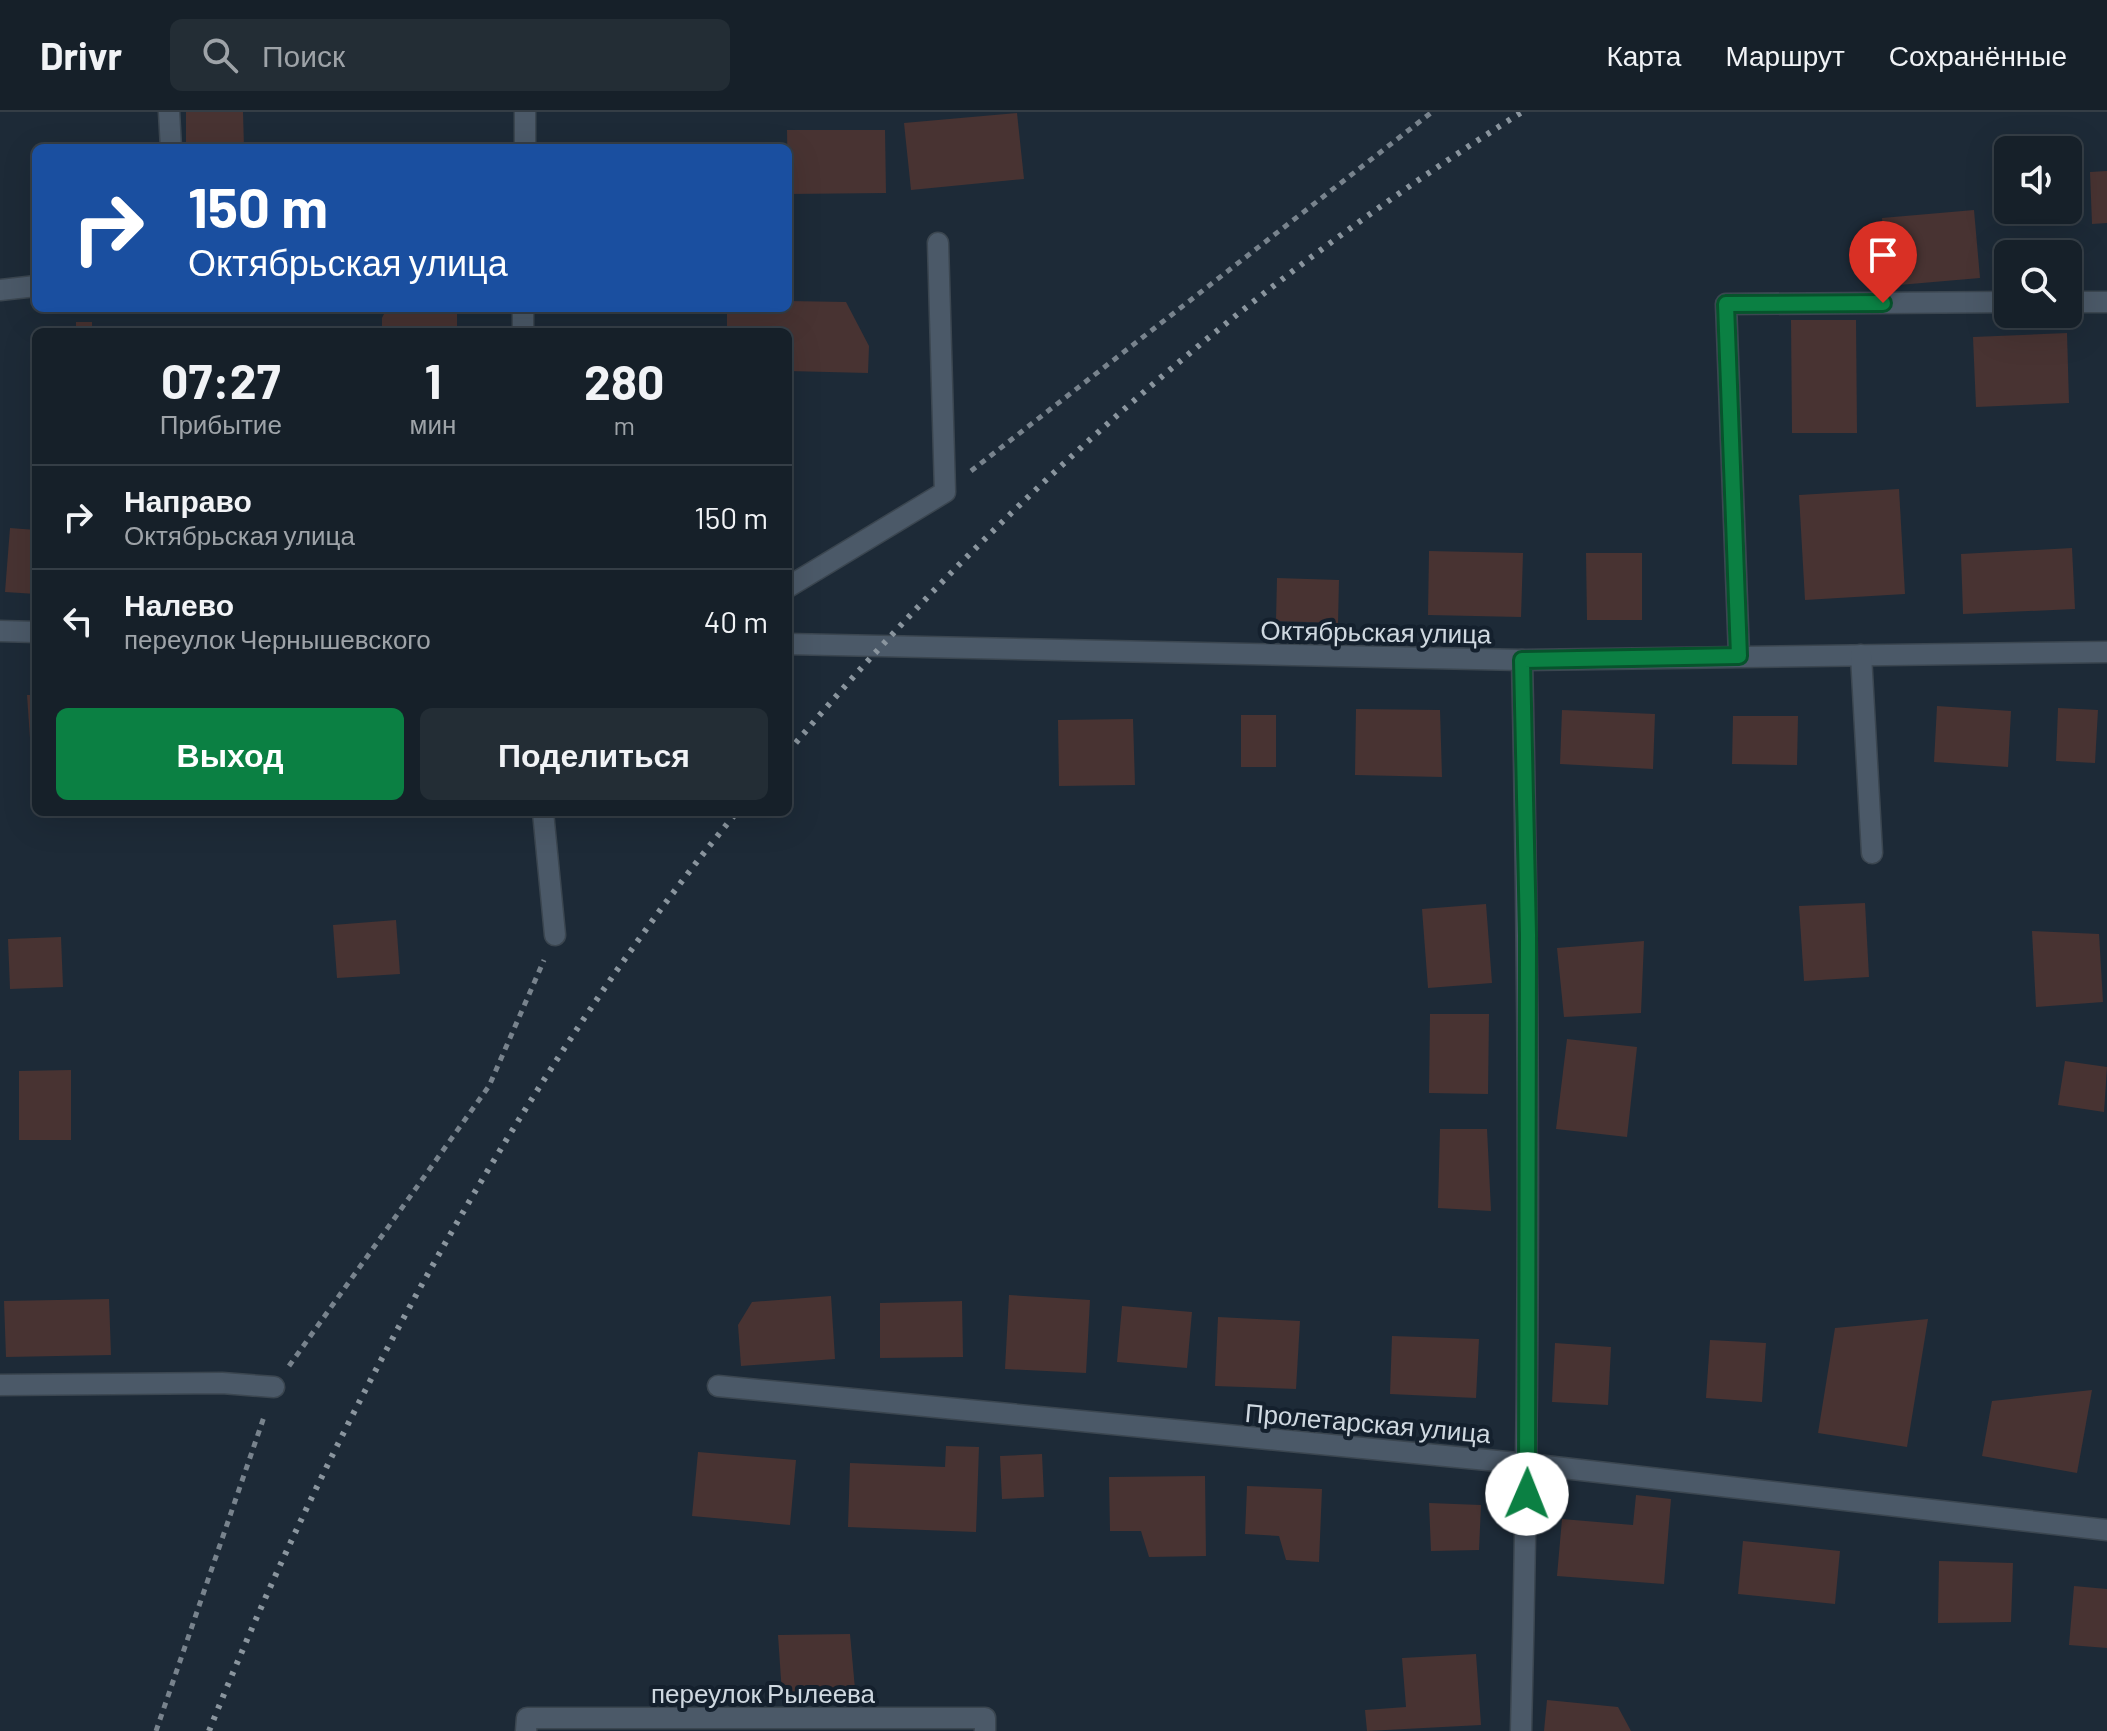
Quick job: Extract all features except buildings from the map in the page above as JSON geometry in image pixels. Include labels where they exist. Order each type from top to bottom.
[{"type":"street","points":[[169,112],[171,144]]},
{"type":"street","points":[[525,112],[525,144]]},
{"type":"street","points":[[792,585],[945,492],[938,243]]},
{"type":"street","points":[[0,290],[32,286]]},
{"type":"street","points":[[1739,656],[1726,304],[1994,302]]},
{"type":"street","points":[[2082,302],[2107,302]]},
{"type":"street","points":[[0,631],[32,632]]},
{"type":"street","name":"Октябрьская улица","points":[[792,644],[1522,660],[2107,652]]},
{"type":"street","points":[[1861,655],[1872,853]]},
{"type":"street","points":[[1521,1731],[1528,1464],[1528,935],[1522,660]]},
{"type":"street","points":[[543,816],[555,935]]},
{"type":"street","points":[[0,1385],[222,1383],[274,1387]]},
{"type":"street","name":"Пролетарская улица","points":[[718,1386],[1528,1464],[2107,1530]]},
{"type":"street","name":"переулок Рылеева","points":[[527,1724],[985,1724]]},
{"type":"path","points":[[945,492],[1432,112]]},
{"type":"path","points":[[156,1731],[274,1387],[489,1086],[555,935]]},
{"type":"railway","points":[[792,747],[953,571],[1040,486],[1131,404],[1224,325],[1321,250],[1420,179],[1522,112]]},
{"type":"railway","points":[[209,1731],[268,1591],[332,1455],[438,1256],[506,1141],[599,996],[666,902],[734,816]]},
{"type":"route","points":[[1527,1494],[1528,935],[1522,660],[1739,656],[1726,304],[1883,303]]}]
